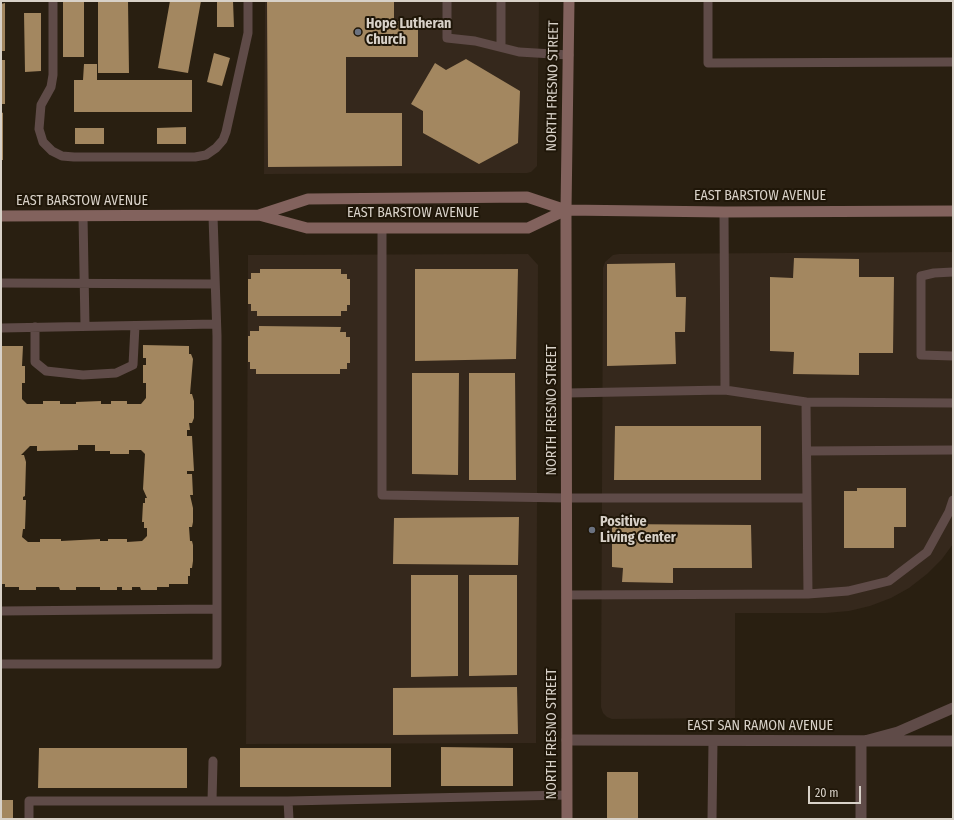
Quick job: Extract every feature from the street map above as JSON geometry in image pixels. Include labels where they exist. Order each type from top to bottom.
[{"type":"main road","name":"NORTH FRESNO STREET","points":[[567,819],[566,210],[569,1]]},
{"type":"main road","name":"EAST BARSTOW AVENUE","points":[[259,215],[308,199],[527,197],[566,210],[724,212],[953,211]]},
{"type":"main road","name":"EAST BARSTOW AVENUE","points":[[1,216],[259,215],[308,228],[528,228],[566,210]]},
{"type":"street","points":[[861,819],[861,742],[898,732],[953,708]]},
{"type":"street","name":"EAST SAN RAMON AVENUE","points":[[567,740],[861,742],[953,741]]},
{"type":"lane","points":[[53,1],[51,87],[41,106],[39,129],[43,142],[52,151],[62,156],[74,158],[196,158],[206,155],[216,148],[223,140],[226,132],[248,33],[248,1]]},
{"type":"lane","points":[[447,1],[447,38],[475,40],[519,52],[569,55]]},
{"type":"lane","points":[[501,1],[501,47]]},
{"type":"lane","points":[[708,1],[708,63],[953,62]]},
{"type":"lane","points":[[724,212],[725,390]]},
{"type":"lane","points":[[83,216],[85,326]]},
{"type":"lane","points":[[1,664],[216,664],[216,324],[213,216]]},
{"type":"lane","points":[[382,229],[382,495],[566,498],[807,498]]},
{"type":"lane","points":[[953,272],[934,273],[921,276],[921,355],[953,356]]},
{"type":"lane","points":[[1,284],[215,284]]},
{"type":"lane","points":[[1,328],[216,324]]},
{"type":"lane","points":[[35,327],[35,362],[46,371],[83,375],[116,373],[133,365],[135,326]]},
{"type":"lane","points":[[567,393],[725,390],[806,402],[953,403]]},
{"type":"lane","points":[[806,402],[808,594]]},
{"type":"lane","points":[[807,451],[953,450]]},
{"type":"lane","points":[[567,595],[808,594],[848,591],[889,581],[927,552],[949,512],[953,500]]},
{"type":"lane","points":[[1,611],[216,609]]},
{"type":"lane","points":[[712,741],[712,819]]},
{"type":"lane","points":[[212,801],[213,761]]},
{"type":"lane","points":[[29,819],[29,801],[288,801],[567,795]]},
{"type":"lane","points":[[288,801],[289,819]]},
{"type":"shaded area","points":[[265,1],[539,1],[537,166],[531,172],[527,173],[264,174]]},
{"type":"shaded area","points":[[953,252],[953,544],[942,559],[927,574],[909,588],[891,598],[870,606],[849,611],[826,613],[735,613],[735,718],[612,719],[607,717],[603,713],[601,707],[603,268],[605,262],[613,255],[619,254]]},
{"type":"shaded area","points":[[528,254],[538,265],[536,743],[246,744],[248,255]]},
{"type":"building","points":[[63,1],[84,1],[84,57],[63,57]]},
{"type":"building","points":[[98,1],[128,1],[129,73],[98,73]]},
{"type":"building","points":[[170,1],[201,1],[188,73],[158,68]]},
{"type":"building","points":[[217,1],[233,1],[234,27],[217,27]]},
{"type":"building","points":[[267,1],[394,1],[394,21],[418,21],[418,57],[346,57],[346,113],[402,113],[402,166],[268,167]]},
{"type":"building","points":[[5,3],[5,51],[1,51],[1,4]]},
{"type":"building","points":[[24,13],[41,13],[41,71],[25,72]]},
{"type":"building","points":[[214,53],[230,58],[222,86],[207,82]]},
{"type":"building","points":[[466,59],[520,91],[518,143],[479,164],[423,133],[423,111],[411,104],[435,63],[446,70]]},
{"type":"building","points":[[1,60],[5,60],[5,104],[1,104]]},
{"type":"building","points":[[84,64],[97,64],[97,80],[192,80],[192,112],[74,112],[74,80],[83,80]]},
{"type":"building","points":[[1,112],[3,113],[3,160],[1,160]]},
{"type":"building","points":[[186,127],[186,144],[157,144],[157,128]]},
{"type":"building","points":[[75,128],[104,128],[104,144],[75,144]]},
{"type":"building","points":[[794,258],[859,259],[859,277],[894,277],[893,353],[859,353],[859,375],[793,374],[794,352],[770,351],[770,277],[793,278]]},
{"type":"building","points":[[675,263],[676,297],[686,297],[685,332],[675,332],[676,364],[607,366],[607,264]]},
{"type":"building","points":[[260,269],[341,269],[341,274],[347,274],[347,279],[350,279],[350,305],[347,305],[347,311],[341,311],[341,316],[257,316],[257,311],[251,311],[251,304],[248,304],[248,279],[251,279],[251,273],[260,273]]},
{"type":"building","points":[[415,269],[518,269],[516,359],[415,361]]},
{"type":"building","points":[[259,326],[341,327],[340,332],[346,332],[346,337],[350,337],[350,363],[347,363],[347,369],[340,369],[340,374],[256,374],[256,369],[250,369],[250,362],[248,362],[248,336],[250,336],[250,331],[259,331]]},
{"type":"building","points":[[143,345],[189,346],[189,354],[191,354],[193,359],[190,394],[192,394],[194,401],[194,418],[192,423],[189,423],[190,430],[187,430],[187,436],[192,436],[194,471],[187,471],[187,474],[192,474],[193,495],[190,495],[193,508],[193,522],[192,527],[189,527],[190,541],[192,541],[193,545],[193,561],[192,568],[190,568],[190,576],[188,576],[188,584],[169,584],[169,587],[157,587],[157,590],[141,590],[140,587],[132,587],[132,590],[122,590],[122,587],[117,587],[117,590],[100,590],[100,587],[76,587],[76,590],[60,590],[59,587],[36,587],[36,590],[19,590],[19,587],[5,587],[5,584],[1,584],[1,346],[23,346],[22,366],[25,366],[25,383],[22,383],[22,399],[27,404],[43,404],[43,401],[60,401],[60,404],[76,404],[76,402],[101,401],[101,404],[111,404],[111,401],[127,401],[127,404],[141,404],[146,398],[146,383],[143,383],[143,365],[146,365],[146,358],[143,358]],"holes":[[[78,445],[95,445],[95,451],[110,451],[110,454],[129,454],[129,450],[141,450],[145,454],[143,489],[147,498],[145,498],[145,503],[143,503],[142,522],[144,522],[144,528],[147,528],[147,536],[142,541],[127,542],[127,539],[108,539],[108,541],[100,541],[100,539],[61,541],[61,539],[40,539],[40,542],[28,542],[22,537],[23,529],[25,529],[26,500],[23,500],[23,497],[25,496],[26,462],[24,455],[21,455],[30,446],[37,446],[37,451],[78,450]]]},
{"type":"building","points":[[412,373],[459,373],[458,475],[412,474]]},
{"type":"building","points":[[469,373],[515,373],[516,480],[469,480]]},
{"type":"building","points":[[615,426],[761,426],[761,480],[614,480]]},
{"type":"building","points":[[857,488],[906,488],[906,527],[894,527],[894,548],[844,548],[844,491],[857,491]]},
{"type":"building","points":[[519,517],[518,565],[393,564],[394,518]]},
{"type":"building","points":[[612,524],[751,525],[752,568],[673,568],[673,583],[622,582],[623,568],[612,567]]},
{"type":"building","points":[[411,575],[458,575],[458,676],[411,677]]},
{"type":"building","points":[[469,575],[517,575],[517,675],[469,676]]},
{"type":"building","points":[[517,687],[518,734],[393,735],[393,688]]},
{"type":"building","points":[[441,747],[513,748],[513,786],[441,786]]},
{"type":"building","points":[[39,748],[187,748],[187,788],[38,788]]},
{"type":"building","points":[[240,748],[391,748],[391,787],[240,787]]},
{"type":"building","points":[[607,772],[638,772],[638,819],[607,819]]},
{"type":"building","points":[[1,800],[13,800],[13,819],[1,819]]},
{"type":"place","name":"Hope Lutheran Church","points":[[358,32]]},
{"type":"place","name":"Positive Living Center","points":[[592,530]]}]
